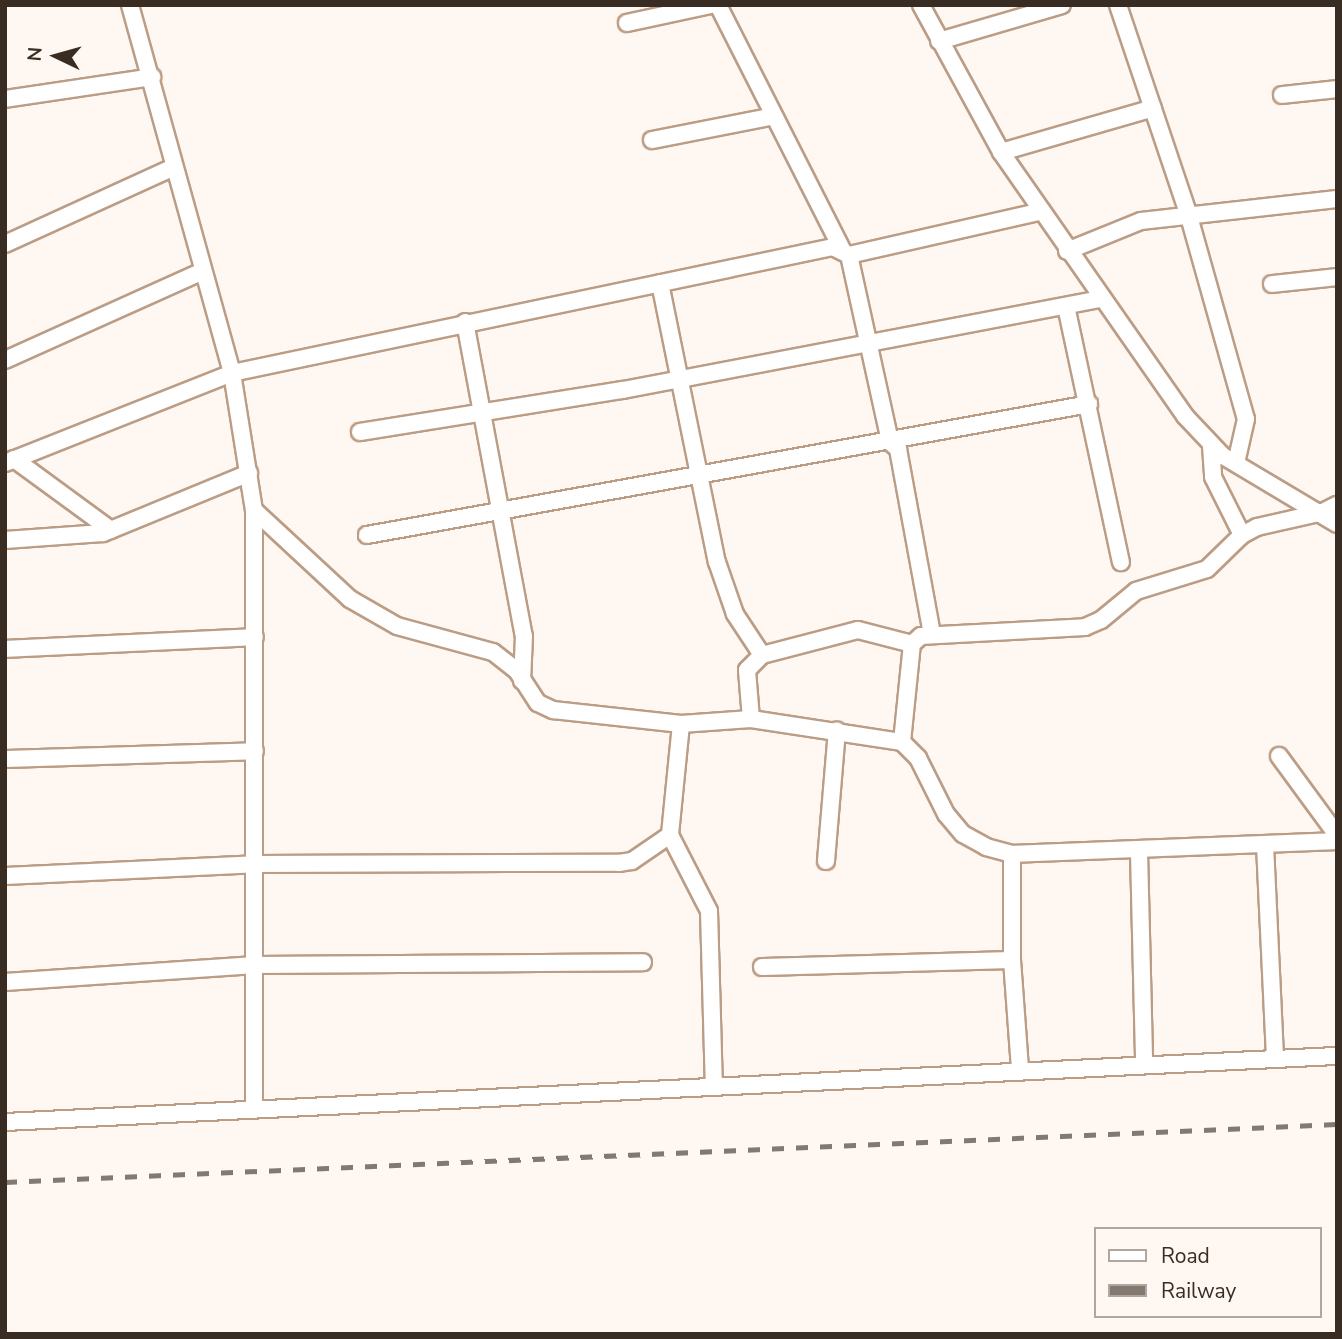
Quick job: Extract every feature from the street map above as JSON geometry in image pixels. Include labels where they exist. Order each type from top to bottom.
[{"type":"street","points":[[627,23],[710,5]]},
{"type":"street","points":[[718,5],[845,252],[870,344],[890,442],[898,449],[932,634]]},
{"type":"street","points":[[921,5],[1001,152],[1101,299],[1211,446],[1236,463],[1330,508],[1337,524]]},
{"type":"street","points":[[939,41],[1062,5]]},
{"type":"street","points":[[1118,5],[1188,213],[1245,419],[1236,463]]},
{"type":"street","points":[[134,6],[201,272],[232,373],[254,510],[254,1110]]},
{"type":"street","points":[[5,99],[152,77]]},
{"type":"street","points":[[1283,95],[1337,89]]},
{"type":"street","points":[[1001,152],[1153,108]]},
{"type":"street","points":[[652,140],[774,116]]},
{"type":"street","points":[[5,244],[174,167]]},
{"type":"street","points":[[1067,251],[1129,225],[1188,213],[1337,199]]},
{"type":"street","points":[[10,461],[232,373],[824,248],[845,252],[1042,211]]},
{"type":"street","points":[[5,360],[201,272]]},
{"type":"street","points":[[1272,284],[1337,276]]},
{"type":"street","points":[[660,283],[697,477],[725,590],[762,654]]},
{"type":"street","points":[[360,432],[678,379],[1101,299]]},
{"type":"street","points":[[1066,306],[1121,562]]},
{"type":"street","points":[[464,322],[524,636],[522,681]]},
{"type":"street","points":[[367,534],[500,513],[1089,404]]},
{"type":"street","points":[[1211,446],[1213,477],[1242,535]]},
{"type":"street","points":[[10,461],[111,530]]},
{"type":"street","points":[[5,540],[86,536],[111,530],[249,473]]},
{"type":"street","points":[[751,719],[747,670],[762,654],[858,630],[912,645],[932,634],[1084,627],[1101,620],[1136,592],[1208,569],[1242,535],[1257,527],[1330,508]]},
{"type":"street","points":[[254,510],[349,599],[397,626],[493,652],[506,660],[538,703],[553,710],[681,724],[751,719],[902,742],[918,758],[946,814],[963,834],[986,847],[1012,854],[1139,852],[1337,841]]},
{"type":"street","points":[[5,649],[256,638]]},
{"type":"street","points":[[902,742],[912,645]]},
{"type":"street","points":[[681,724],[670,835],[709,911],[714,1086]]},
{"type":"street","points":[[826,860],[836,730]]},
{"type":"street","points":[[5,760],[255,751]]},
{"type":"street","points":[[1279,756],[1337,835]]},
{"type":"street","points":[[5,876],[255,864],[619,863],[632,861],[670,835]]},
{"type":"street","points":[[1265,845],[1275,1059]]},
{"type":"street","points":[[1139,852],[1144,1065]]},
{"type":"street","points":[[1012,854],[1012,960],[1020,1070]]},
{"type":"street","points":[[762,967],[1012,960]]},
{"type":"street","points":[[5,982],[255,965],[643,962]]},
{"type":"street","points":[[5,1122],[1337,1056]]},
{"type":"railway","points":[[5,1182],[1337,1124]]}]
